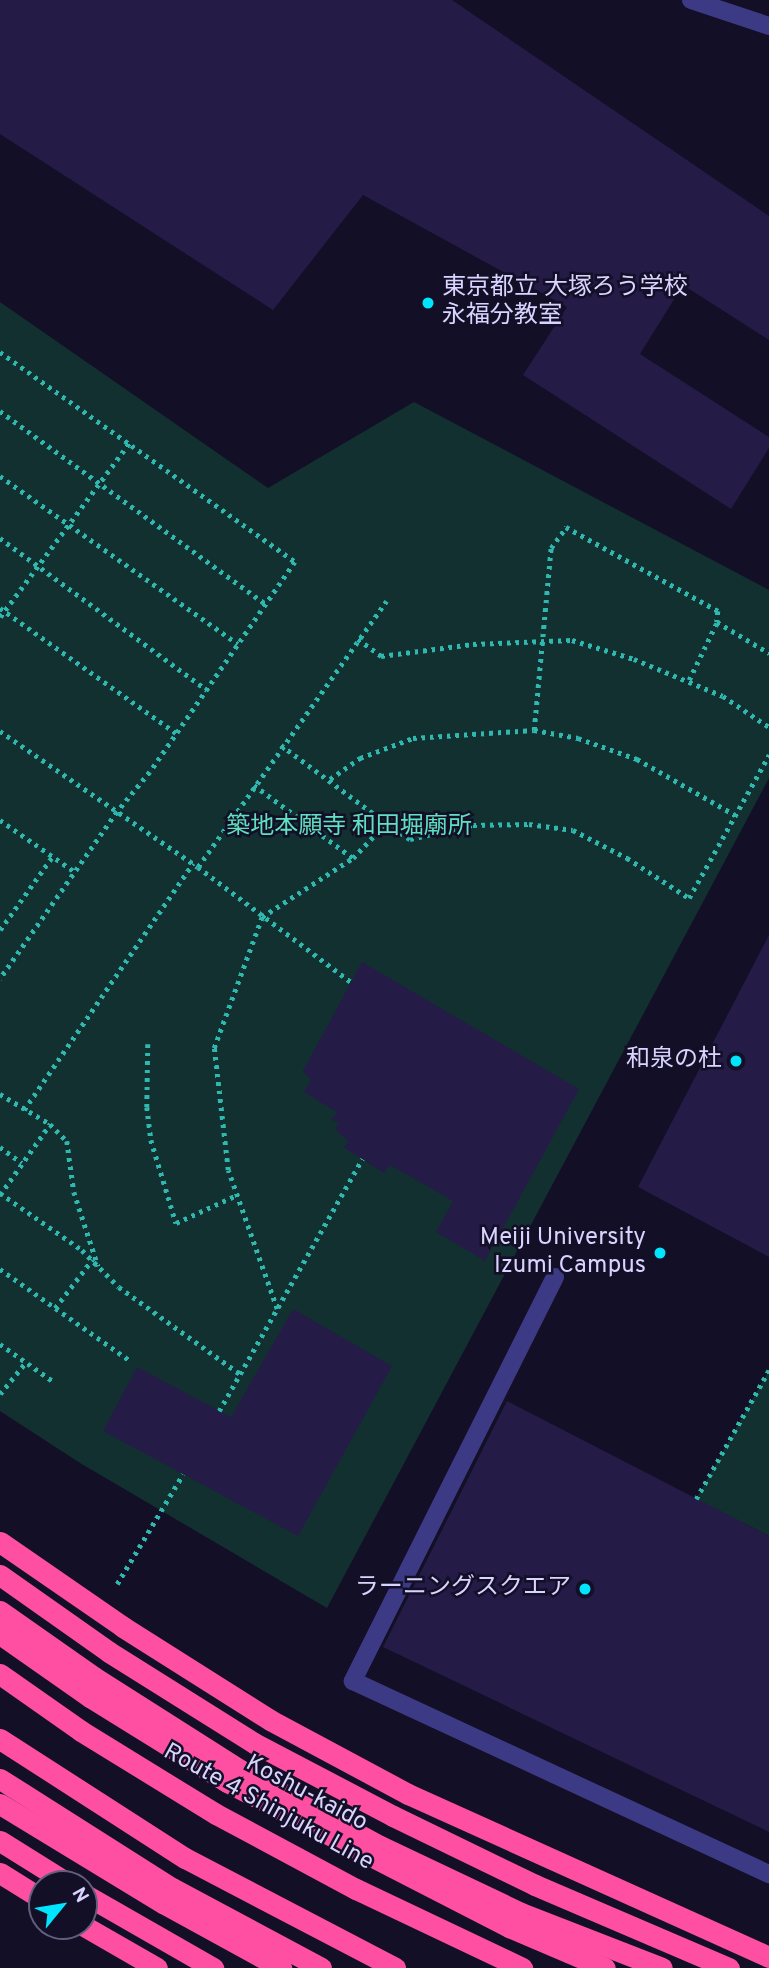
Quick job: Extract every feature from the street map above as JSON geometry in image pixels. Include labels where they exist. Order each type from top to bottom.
[{"type":"highway","points":[[0,1542],[123,1627],[270,1720],[408,1794],[769,1957]]},
{"type":"highway","points":[[0,1575],[109,1652],[254,1743],[393,1816],[535,1885],[729,1968]]},
{"type":"highway","points":[[0,1611],[93,1677],[240,1770],[380,1846],[522,1913],[662,1968]]},
{"type":"highway","name":"Koshu-kaido","points":[[0,1634],[90,1697],[227,1782],[474,1910],[605,1968]]},
{"type":"highway","name":"Route 4 Shinjuku Line","points":[[0,1674],[81,1731],[216,1814],[356,1889],[522,1968]]},
{"type":"highway","points":[[0,1739],[185,1858],[395,1968]]},
{"type":"highway","points":[[0,1779],[172,1888],[321,1968]]},
{"type":"highway","points":[[0,1804],[163,1903],[281,1968]]},
{"type":"highway","points":[[0,1841],[47,1870]]},
{"type":"highway","points":[[0,1873],[28,1890]]},
{"type":"highway","points":[[535,1885],[597,1927],[670,1968]]},
{"type":"highway","points":[[98,1902],[213,1968]]},
{"type":"highway","points":[[98,1934],[157,1968]]},
{"type":"street","points":[[691,0],[769,26]]},
{"type":"street","points":[[555,1277],[353,1681],[769,1874]]},
{"type":"path","points":[[0,352],[295,562],[0,979]]},
{"type":"path","points":[[0,411],[266,604]]},
{"type":"path","points":[[0,618],[2,610],[39,565],[129,443]]},
{"type":"path","points":[[0,476],[238,644]]},
{"type":"path","points":[[534,730],[551,548],[566,527],[718,611],[717,622],[689,681]]},
{"type":"path","points":[[0,538],[206,690]]},
{"type":"path","points":[[24,1110],[195,865],[386,601]]},
{"type":"path","points":[[2,610],[176,733]]},
{"type":"path","points":[[717,622],[769,653]]},
{"type":"path","points":[[358,639],[381,656],[459,646],[572,639],[723,696],[769,727]]},
{"type":"path","points":[[330,779],[360,758],[413,738],[534,730],[578,738],[637,758],[735,815]]},
{"type":"path","points":[[0,731],[195,865],[262,918],[351,982]]},
{"type":"path","points":[[281,745],[410,839],[473,825],[528,824],[573,831],[627,858],[689,898],[769,755]]},
{"type":"path","points":[[254,785],[354,858]]},
{"type":"path","points":[[0,820],[75,872]]},
{"type":"path","points":[[277,1309],[228,1170],[214,1048],[262,918],[354,858],[386,823]]},
{"type":"path","points":[[0,930],[52,857]]},
{"type":"path","points":[[148,1044],[147,1107],[151,1140],[176,1223],[237,1195]]},
{"type":"path","points":[[0,1094],[50,1124],[66,1140],[74,1192],[98,1266]]},
{"type":"path","points":[[50,1124],[0,1194],[82,1250],[119,1287],[240,1374]]},
{"type":"path","points":[[0,1147],[22,1163]]},
{"type":"path","points":[[219,1411],[362,1159]]},
{"type":"path","points":[[55,1308],[92,1260]]},
{"type":"path","points":[[0,1269],[129,1360]]},
{"type":"path","points":[[0,1344],[54,1382]]},
{"type":"path","points":[[0,1394],[26,1362]]},
{"type":"path","points":[[696,1499],[769,1370]]},
{"type":"path","points":[[112,1592],[183,1474]]},
{"type":"green space","name":"築地本願寺 和田堀廟所","points":[[0,302],[268,488],[414,402],[769,590],[769,778],[327,1608],[80,1463],[0,1411]]},
{"type":"green space","points":[[769,1370],[769,1536],[696,1499]]},
{"type":"building","name":"東京都立 大塚ろう学校 永福分教室","points":[[0,0],[452,0],[769,216],[769,340],[683,285],[640,354],[769,437],[769,448],[731,509],[523,375],[567,307],[363,195],[273,310],[0,134]]},
{"type":"building","name":"和泉の杜","points":[[769,935],[769,1257],[638,1187]]},
{"type":"building","points":[[362,962],[579,1089],[485,1261],[436,1232],[453,1201],[390,1165],[384,1173],[343,1147],[349,1142],[335,1129],[339,1124],[331,1119],[338,1113],[304,1092],[311,1080],[303,1071]]},
{"type":"building","points":[[293,1309],[392,1366],[298,1536],[103,1431],[137,1367],[231,1417]]},
{"type":"building","name":"ラーニングスクエア","points":[[507,1401],[769,1536],[769,1832],[383,1647]]},
{"type":"place","name":"東京都立 大塚ろう学校 永福分教室","points":[[428,303]]},
{"type":"place","name":"和泉の杜","points":[[736,1061]]},
{"type":"place","name":"Meiji University Izumi Campus","points":[[660,1253]]},
{"type":"place","name":"ラーニングスクエア","points":[[585,1589]]}]
